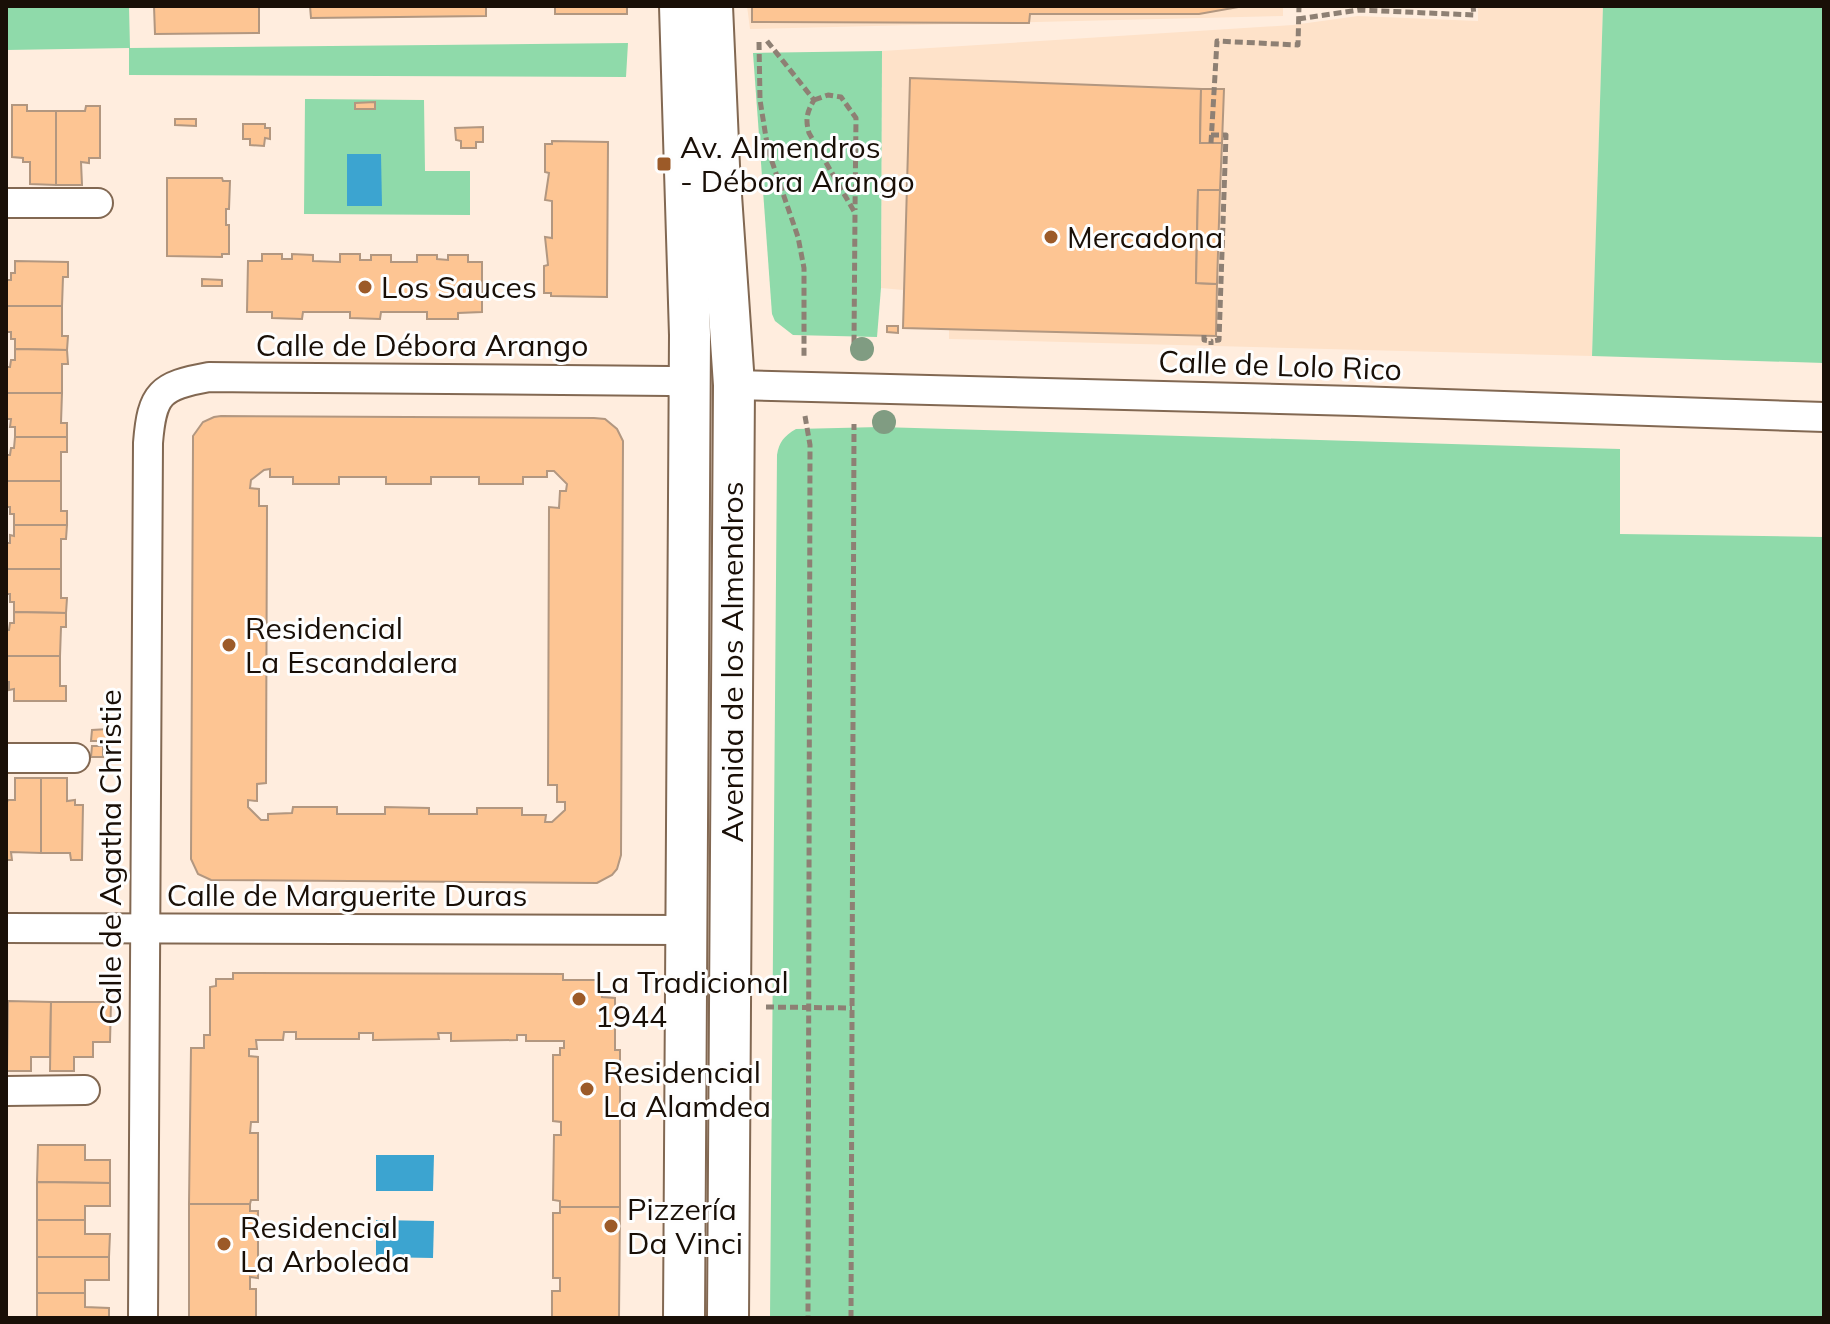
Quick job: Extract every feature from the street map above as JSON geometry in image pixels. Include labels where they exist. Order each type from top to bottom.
[{"type":"street","name":"Avenida de los Almendros","points":[[680,6],[690,386],[684,1318]]},
{"type":"street","name":"Avenida de los Almendros","points":[[712,6],[734,385],[728,1318]]},
{"type":"street","points":[[6,203],[98,203]]},
{"type":"street","name":"Calle de Débora Arango","points":[[158,397],[176,383],[209,377],[670,381],[690,386]]},
{"type":"street","name":"Calle de Lolo Rico","points":[[734,385],[1824,417]]},
{"type":"street","name":"Calle de Agatha Christie","points":[[143,1318],[148,443],[150,417],[158,397]]},
{"type":"street","points":[[6,758],[75,758]]},
{"type":"street","name":"Calle de Marguerite Duras","points":[[6,928],[687,930]]},
{"type":"street","points":[[6,1091],[85,1090]]},
{"type":"path","points":[[1211,143],[1217,41],[1298,45],[1299,6]]},
{"type":"path","points":[[1298,19],[1359,10],[1474,15],[1473,6]]},
{"type":"path","points":[[767,41],[814,100]]},
{"type":"path","points":[[759,42],[760,100],[768,150],[798,237],[804,268],[803,404],[810,445],[808,1318]]},
{"type":"path","points":[[814,100],[828,95],[841,97],[856,118],[854,343]]},
{"type":"path","points":[[814,100],[806,122],[809,133],[855,213]]},
{"type":"path","points":[[1204,335],[1204,340],[1211,343],[1219,340],[1226,135],[1211,135]]},
{"type":"path","points":[[851,1318],[854,424]]},
{"type":"path","points":[[766,1007],[852,1008]]},
{"type":"shaded area","points":[[747,6],[1283,6],[1283,16],[750,29]]},
{"type":"shaded area","points":[[1478,6],[1603,6],[1592,356],[949,339],[949,329],[903,328],[903,290],[881,288],[882,51],[1293,25],[1358,16],[1478,21]]},
{"type":"green space","points":[[6,6],[129,6],[130,48],[628,43],[626,77],[129,75],[129,48],[6,50]]},
{"type":"green space","points":[[1603,6],[1824,6],[1824,363],[1592,356]]},
{"type":"green space","points":[[882,51],[881,288],[877,337],[793,335],[775,321],[772,314],[753,53]]},
{"type":"green space","points":[[305,99],[424,100],[425,171],[470,171],[470,215],[304,214]]},
{"type":"green space","points":[[880,427],[1620,449],[1620,534],[1824,537],[1824,1318],[770,1318],[777,455],[783,440],[796,429]]},
{"type":"water","points":[[347,154],[381,154],[382,206],[347,206]]},
{"type":"water","points":[[376,1155],[434,1155],[433,1191],[376,1191]]},
{"type":"water","points":[[376,1220],[434,1221],[433,1258],[376,1257]]},
{"type":"building","points":[[154,6],[259,6],[259,33],[155,34]]},
{"type":"building","points":[[310,6],[486,6],[486,16],[311,18]]},
{"type":"building","points":[[555,6],[627,6],[627,14],[555,14]]},
{"type":"building","points":[[752,6],[1244,6],[1199,14],[1030,14],[1029,23],[752,22]]},
{"type":"building","name":"Mercadona","points":[[910,78],[1201,89],[1200,143],[1222,143],[1220,190],[1198,190],[1196,283],[1217,284],[1216,336],[903,328]]},
{"type":"building","points":[[1201,89],[1224,89],[1222,143],[1200,143]]},
{"type":"building","points":[[375,102],[375,109],[355,109],[355,103]]},
{"type":"building","points":[[12,105],[27,105],[27,111],[56,111],[56,185],[30,184],[30,162],[12,157]]},
{"type":"building","points":[[86,106],[100,106],[100,158],[89,158],[89,163],[81,162],[82,185],[56,185],[56,111],[85,111]]},
{"type":"building","points":[[175,119],[196,119],[196,126],[175,125]]},
{"type":"building","points":[[243,124],[265,124],[265,128],[270,128],[270,139],[265,138],[264,146],[250,145],[250,139],[243,139]]},
{"type":"building","points":[[483,127],[483,142],[476,142],[476,148],[461,148],[461,141],[456,140],[455,128]]},
{"type":"building","name":"Los Sauces","points":[[552,141],[608,142],[607,297],[551,296],[551,293],[544,293],[544,266],[548,265],[545,237],[552,238],[552,201],[545,200],[549,173],[545,172],[545,144],[552,144]]},
{"type":"building","points":[[167,178],[222,178],[223,181],[230,181],[229,209],[226,209],[229,254],[222,254],[222,257],[167,256]]},
{"type":"building","points":[[1198,190],[1220,190],[1217,284],[1196,283]]},
{"type":"building","name":"Los Sauces","points":[[262,254],[282,254],[282,259],[292,259],[292,254],[313,255],[313,261],[340,262],[340,254],[360,254],[360,260],[371,260],[371,255],[391,255],[391,262],[417,262],[417,255],[437,255],[437,259],[448,260],[448,255],[468,255],[468,262],[482,262],[482,312],[458,313],[458,319],[427,319],[427,312],[381,312],[380,319],[350,318],[350,312],[303,312],[302,319],[272,318],[272,312],[247,312],[248,261],[262,261]]},
{"type":"building","points":[[15,261],[68,262],[68,277],[63,277],[62,306],[6,306],[6,280],[11,280],[11,273],[15,273]]},
{"type":"building","points":[[202,279],[222,280],[222,286],[202,286]]},
{"type":"building","points":[[6,306],[62,306],[62,336],[68,336],[67,350],[15,349],[15,339],[11,339],[11,332],[6,332]]},
{"type":"building","points":[[887,326],[898,326],[898,333],[887,332]]},
{"type":"building","points":[[15,349],[67,350],[68,364],[62,364],[62,393],[6,393],[6,367],[10,367],[11,360],[15,360]]},
{"type":"building","points":[[6,393],[62,393],[61,423],[67,423],[67,437],[15,437],[15,427],[10,427],[11,419],[6,419]]},
{"type":"building","name":"Residencial La Escandalera","points":[[214,417],[594,418],[605,419],[617,429],[623,441],[621,855],[612,875],[597,883],[211,880],[198,874],[191,859],[193,436],[203,422]],"holes":[[[270,469],[270,477],[293,477],[293,484],[339,484],[339,477],[386,477],[386,484],[431,484],[431,477],[479,477],[479,484],[523,484],[523,477],[547,477],[547,471],[554,471],[567,484],[566,491],[560,491],[559,508],[549,507],[548,785],[557,785],[557,802],[565,802],[565,810],[552,822],[545,822],[546,815],[522,815],[522,808],[477,808],[477,814],[429,814],[429,808],[385,807],[385,814],[337,814],[337,807],[293,807],[292,813],[268,814],[268,820],[261,820],[248,807],[248,800],[257,801],[257,784],[266,783],[267,506],[259,506],[259,489],[250,488],[251,480],[264,470]]]},
{"type":"building","points":[[15,437],[67,437],[67,452],[61,452],[61,481],[6,481],[6,455],[10,455],[11,448],[14,448]]},
{"type":"building","points":[[6,481],[61,481],[61,511],[67,511],[67,525],[14,525],[14,514],[10,514],[10,507],[6,507]]},
{"type":"building","points":[[14,525],[67,525],[66,539],[61,539],[61,569],[6,569],[6,543],[10,543],[10,535],[14,536]]},
{"type":"building","points":[[6,569],[61,569],[61,598],[67,598],[66,613],[14,612],[14,602],[10,602],[10,594],[6,594]]},
{"type":"building","points":[[14,612],[66,613],[66,627],[61,627],[60,656],[6,656],[6,630],[9,630],[10,623],[14,623]]},
{"type":"building","points":[[6,656],[60,656],[60,686],[66,686],[66,701],[14,701],[14,689],[9,690],[9,682],[6,682]]},
{"type":"building","points":[[108,729],[108,741],[91,741],[92,730]]},
{"type":"building","points":[[92,746],[103,746],[103,757],[91,757]]},
{"type":"building","points":[[15,778],[41,778],[41,853],[11,852],[12,860],[6,860],[6,804],[8,800],[15,800]]},
{"type":"building","points":[[41,778],[67,778],[67,801],[75,800],[75,805],[83,805],[82,860],[71,860],[70,853],[41,853]]},
{"type":"building","name":"Residencial La Alamdea","points":[[233,973],[563,974],[563,980],[601,980],[602,997],[615,998],[615,1050],[620,1050],[620,1207],[560,1207],[560,1201],[553,1200],[554,1135],[561,1135],[561,1122],[553,1121],[553,1055],[560,1055],[564,1041],[526,1041],[526,1035],[517,1035],[517,1040],[451,1041],[451,1033],[438,1033],[439,1039],[373,1040],[373,1033],[359,1033],[359,1039],[296,1039],[296,1032],[284,1032],[283,1040],[256,1040],[257,1049],[249,1049],[249,1056],[258,1057],[258,1122],[251,1122],[250,1133],[258,1133],[258,1200],[251,1200],[250,1204],[189,1204],[191,1048],[204,1048],[204,1035],[210,1035],[210,987],[216,986],[216,979],[233,979]]},
{"type":"building","points":[[8,1001],[51,1002],[50,1057],[31,1057],[31,1071],[7,1071]]},
{"type":"building","points":[[51,1002],[111,1002],[110,1042],[93,1042],[93,1057],[74,1057],[74,1071],[50,1071]]},
{"type":"building","points":[[38,1145],[85,1145],[85,1160],[110,1160],[110,1183],[37,1182]]},
{"type":"building","points":[[37,1182],[110,1183],[110,1206],[85,1206],[85,1220],[37,1220]]},
{"type":"building","name":"Residencial La Arboleda","points":[[189,1204],[250,1204],[250,1211],[258,1211],[258,1278],[250,1277],[250,1289],[256,1289],[256,1318],[189,1318]]},
{"type":"building","points":[[560,1207],[620,1207],[619,1318],[552,1318],[552,1291],[560,1291],[560,1278],[553,1278],[553,1213],[560,1213]]},
{"type":"building","points":[[37,1220],[85,1220],[85,1234],[110,1234],[109,1257],[37,1257]]},
{"type":"building","points":[[37,1257],[109,1257],[109,1280],[85,1280],[85,1293],[37,1293]]},
{"type":"building","points":[[37,1293],[85,1293],[85,1307],[109,1308],[109,1318],[37,1318]]},
{"type":"place","name":"Av. Almendros - Débora Arango","points":[[664,164]]},
{"type":"place","name":"Mercadona","points":[[1051,237]]},
{"type":"place","name":"Los Sauces","points":[[365,287]]},
{"type":"place","name":"Residencial La Escandalera","points":[[229,645]]},
{"type":"place","name":"La Tradicional 1944","points":[[579,999]]},
{"type":"place","name":"Residencial La Alamdea","points":[[587,1089]]},
{"type":"place","name":"Pizzería Da Vinci","points":[[611,1226]]},
{"type":"place","name":"Residencial La Arboleda","points":[[224,1244]]}]
